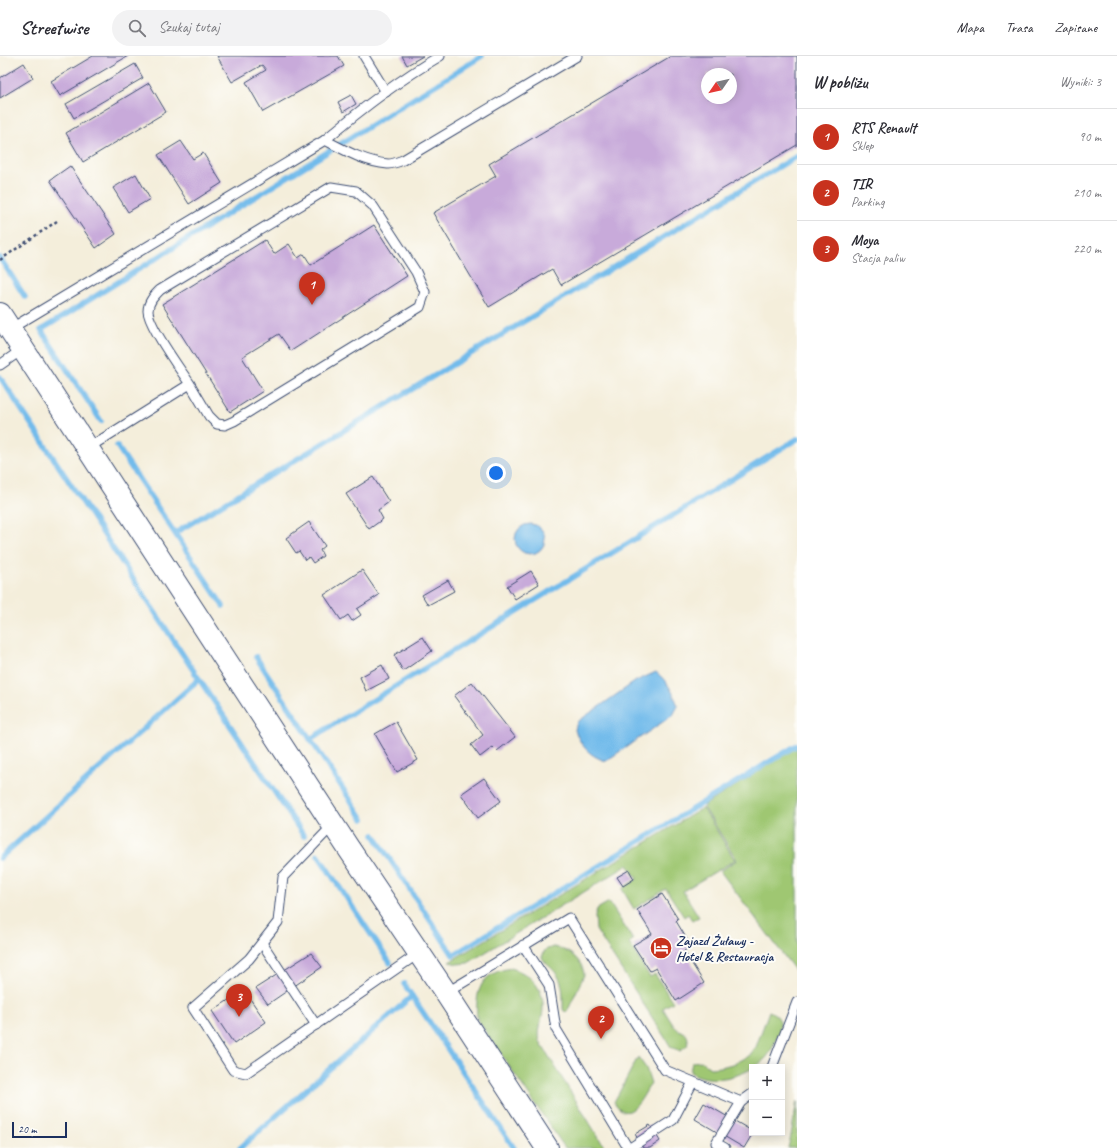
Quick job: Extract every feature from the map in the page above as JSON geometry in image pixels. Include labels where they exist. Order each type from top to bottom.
[{"type":"main road","points":[[5,322],[547,1148]]},
{"type":"lane","points":[[364,56],[386,92]]},
{"type":"lane","points":[[5,322],[325,140],[412,72],[440,56]]},
{"type":"lane","points":[[325,140],[348,152],[371,161],[389,164],[403,160],[577,56]]},
{"type":"lane","points":[[331,187],[356,191],[373,206],[416,272],[425,292],[420,307],[234,421],[225,425],[217,424],[210,416],[190,384],[151,323],[148,311],[151,299],[160,290],[331,187]]},
{"type":"lane","points":[[0,365],[23,349]]},
{"type":"lane","points":[[88,448],[190,384]]},
{"type":"lane","points":[[334,824],[283,877],[278,922],[250,959],[193,1008],[229,1063],[234,1070],[246,1073],[419,953]]},
{"type":"lane","points":[[446,993],[569,918],[665,1070],[741,1102]]},
{"type":"lane","points":[[262,943],[316,1025]]},
{"type":"lane","points":[[523,945],[549,985],[556,1029],[629,1148],[673,1120],[694,1082]]},
{"type":"lane","points":[[773,1064],[797,1002]]},
{"type":"lane","points":[[725,1148],[716,1142],[741,1102],[749,1096]]},
{"type":"path","points":[[0,260],[56,221]]},
{"type":"green space","points":[[797,747],[797,973],[720,871],[737,860],[703,806]]},
{"type":"green space","points":[[703,808],[735,860],[683,891],[699,917],[692,920],[688,914],[684,917],[666,889],[634,909],[622,889],[637,879],[628,865],[468,963],[458,964],[449,962]]},
{"type":"green space","points":[[609,902],[633,940],[629,943],[650,977],[655,974],[673,1002],[663,1008],[674,1026],[685,1033],[688,1038],[687,1046],[680,1051],[671,1047],[596,930],[595,916],[597,909]]},
{"type":"green space","points":[[553,947],[569,953],[581,964],[583,969],[584,975],[567,1012],[563,1009],[560,980],[542,957],[545,950]]},
{"type":"green space","points":[[511,968],[524,973],[538,987],[543,1000],[543,1012],[539,1033],[540,1042],[605,1148],[565,1148],[477,1019],[477,1000],[482,985],[486,979],[492,974],[501,970]]},
{"type":"green space","points":[[769,1011],[776,1015],[779,1019],[780,1030],[771,1051],[759,1064],[749,1064],[749,1070],[730,1077],[709,1078],[690,1072],[692,1062],[701,1061],[710,1068],[721,1067],[736,1063],[749,1056],[756,1047]]},
{"type":"green space","points":[[638,1057],[646,1068],[651,1083],[640,1102],[630,1111],[625,1112],[614,1102]]},
{"type":"green space","points":[[797,1101],[797,1148],[788,1148],[791,1135]]},
{"type":"water","points":[[530,524],[541,528],[545,539],[541,550],[530,554],[519,550],[515,539],[519,528]]},
{"type":"water","points":[[656,672],[667,683],[678,706],[673,715],[606,761],[586,750],[575,730],[577,722],[636,681]]},
{"type":"building","points":[[93,56],[128,56],[60,96],[51,81]]},
{"type":"building","points":[[217,56],[338,56],[344,66],[263,112],[246,82],[266,70],[262,65],[232,82]]},
{"type":"building","points":[[402,56],[423,56],[407,65]]},
{"type":"building","points":[[671,56],[797,56],[797,145],[561,285],[552,269],[489,307],[433,213],[496,176],[489,164]]},
{"type":"building","points":[[24,63],[33,78],[0,98],[0,78]]},
{"type":"building","points":[[135,64],[143,78],[74,118],[66,104]]},
{"type":"building","points":[[149,83],[166,112],[83,162],[66,133]]},
{"type":"building","points":[[351,95],[356,104],[343,112],[338,102]]},
{"type":"building","points":[[181,141],[193,159],[203,153],[222,183],[189,204],[158,155]]},
{"type":"building","points":[[70,166],[116,234],[96,248],[50,180]]},
{"type":"building","points":[[136,174],[150,199],[128,212],[113,188]]},
{"type":"building","points":[[374,225],[407,276],[291,351],[279,334],[242,357],[263,391],[230,412],[162,304],[265,240],[274,254],[289,244],[298,258],[304,254],[311,265]]},
{"type":"building","points":[[373,477],[389,502],[378,510],[383,519],[369,529],[346,494]]},
{"type":"building","points":[[309,522],[325,546],[320,550],[323,556],[313,563],[309,557],[305,560],[299,551],[296,553],[286,538]]},
{"type":"building","points":[[362,570],[379,595],[357,609],[361,615],[352,621],[348,615],[341,620],[324,595]]},
{"type":"building","points":[[531,571],[539,584],[515,599],[507,586]]},
{"type":"building","points":[[448,580],[454,591],[428,605],[422,595]]},
{"type":"building","points":[[423,637],[432,651],[403,671],[394,655]]},
{"type":"building","points":[[382,665],[389,679],[366,691],[360,677]]},
{"type":"building","points":[[472,682],[515,737],[497,751],[493,747],[480,757],[471,745],[483,735],[454,696]]},
{"type":"building","points":[[396,722],[418,760],[397,772],[375,734]]},
{"type":"building","points":[[484,778],[501,801],[478,818],[461,794]]},
{"type":"building","points":[[629,870],[634,879],[623,886],[617,877]]},
{"type":"building","name":"Zajazd Żuławy - Hotel & Restauracja","points":[[662,894],[678,919],[676,921],[691,946],[684,951],[704,983],[676,1001],[656,968],[650,971],[633,945],[652,934],[637,910]]},
{"type":"building","points":[[311,953],[322,967],[268,1004],[256,988]]},
{"type":"building","points":[[244,990],[266,1022],[234,1044],[212,1011]]},
{"type":"building","points":[[704,1103],[749,1129],[749,1136],[751,1136],[744,1148],[695,1119]]},
{"type":"building","points":[[650,1125],[660,1141],[650,1148],[643,1148],[635,1134]]},
{"type":"waterway","points":[[101,421],[41,330],[482,56]]},
{"type":"waterway","points":[[175,533],[797,156]]},
{"type":"waterway","points":[[0,258],[25,297]]},
{"type":"waterway","points":[[0,377],[199,679],[0,858]]},
{"type":"waterway","points":[[310,739],[797,439]]},
{"type":"waterway","points":[[117,446],[223,606]]},
{"type":"waterway","points":[[256,657],[363,819]]},
{"type":"waterway","points":[[199,679],[304,836]]},
{"type":"waterway","points":[[374,835],[453,955],[797,745]]},
{"type":"waterway","points":[[318,855],[390,963]]},
{"type":"waterway","points":[[404,984],[514,1148]]},
{"type":"waterway","points":[[240,1148],[412,996]]},
{"type":"place","name":"RTS Renault","points":[[312,305]]},
{"type":"place","name":"Zajazd Żuławy - Hotel & Restauracja","points":[[661,948]]},
{"type":"place","name":"Moya","points":[[239,1017]]},
{"type":"place","name":"TIR","points":[[601,1039]]}]
